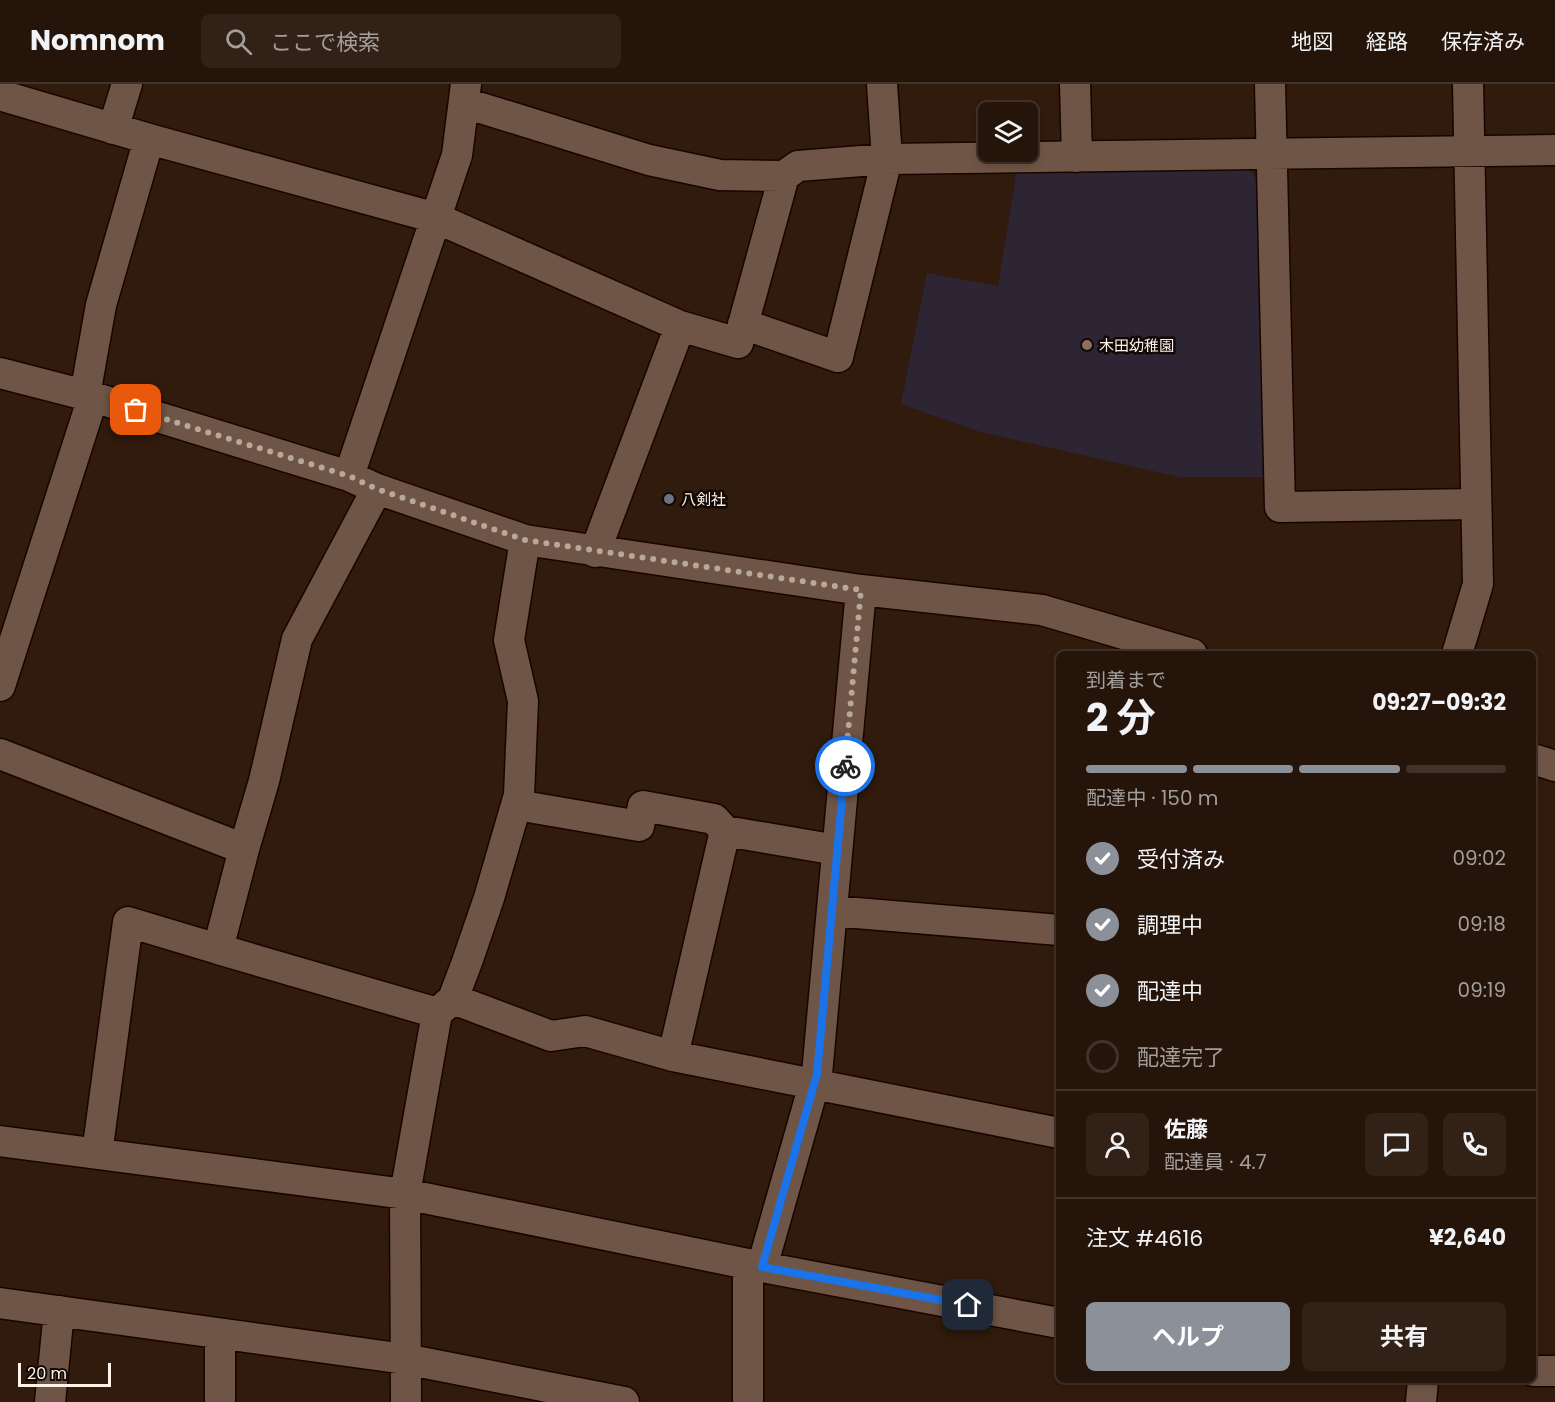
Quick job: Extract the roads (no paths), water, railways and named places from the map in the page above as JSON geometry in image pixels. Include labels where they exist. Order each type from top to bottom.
[{"type":"street","points":[[113,129],[126,84]]},
{"type":"street","points":[[743,324],[838,357],[887,159],[882,84]]},
{"type":"street","points":[[1075,84],[1077,157]]},
{"type":"street","points":[[1270,84],[1280,507],[1476,504]]},
{"type":"street","points":[[1458,651],[1478,584],[1468,84]]},
{"type":"street","points":[[349,476],[457,155],[466,94],[649,160],[720,175],[784,176],[798,166],[887,159],[1555,150]]},
{"type":"street","points":[[0,95],[149,140],[436,218],[680,326],[738,343],[784,176]]},
{"type":"street","points":[[0,686],[89,396],[101,305],[149,140]]},
{"type":"street","points":[[595,552],[680,326]]},
{"type":"street","points":[[0,373],[89,396],[349,476],[377,489],[525,540],[861,590],[1042,610],[1160,649]]},
{"type":"street","points":[[218,949],[264,781],[297,639],[377,489]]},
{"type":"street","points":[[406,1402],[405,1194],[445,1006],[489,898],[519,795],[523,701],[509,640],[525,540]]},
{"type":"street","points":[[748,1402],[755,1265],[814,1084],[818,1062],[861,590]]},
{"type":"street","points":[[0,754],[244,849]]},
{"type":"street","points":[[1536,760],[1555,766]]},
{"type":"street","points":[[517,805],[639,826],[643,806],[714,819],[726,831],[837,850]]},
{"type":"street","points":[[673,1056],[726,831]]},
{"type":"street","points":[[832,911],[1056,930]]},
{"type":"street","points":[[97,1154],[128,922],[218,949],[445,1006],[551,1036],[585,1031],[673,1056],[1056,1132]]},
{"type":"street","points":[[0,1141],[405,1194],[755,1265],[1056,1322]]},
{"type":"street","points":[[0,1303],[405,1359],[611,1401]]},
{"type":"street","points":[[50,1402],[59,1311]]},
{"type":"street","points":[[220,1334],[220,1402]]},
{"type":"street","points":[[1536,1371],[1555,1371]]},
{"type":"street","points":[[1421,1402],[1423,1383]]},
{"type":"place","name":"木田幼稚園","points":[[1087,345]]},
{"type":"place","name":"八剣社","points":[[669,499]]}]
